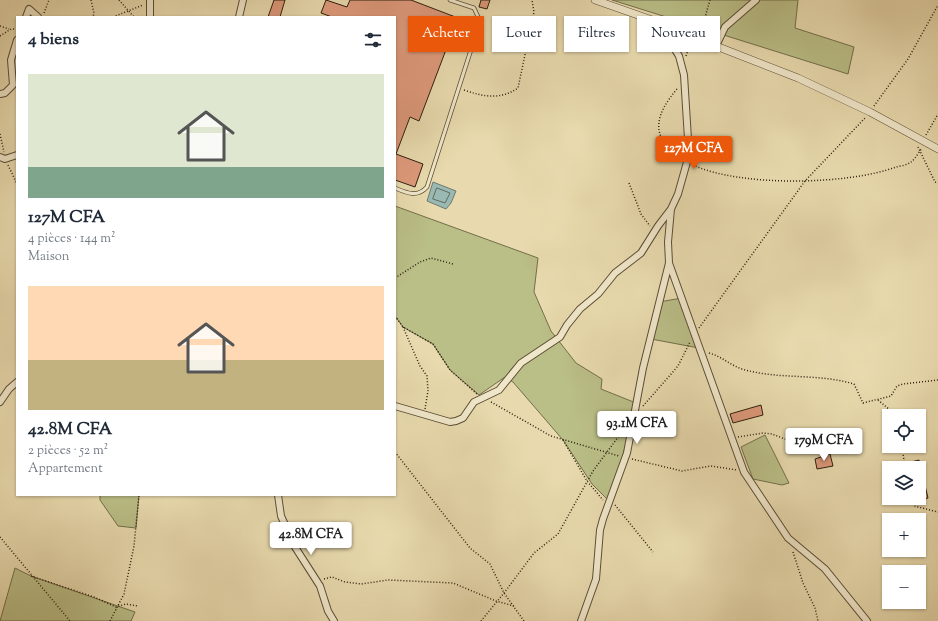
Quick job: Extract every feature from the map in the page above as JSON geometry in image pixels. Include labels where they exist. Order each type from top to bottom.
[{"type":"street","points":[[239,16],[243,0]]},
{"type":"street","points":[[595,0],[642,16]]},
{"type":"street","points":[[720,36],[724,27],[756,0]]},
{"type":"street","points":[[150,1],[150,16]]},
{"type":"street","points":[[26,16],[29,9],[38,16]]},
{"type":"street","points":[[0,94],[5,93],[13,85],[11,60],[16,43]]},
{"type":"street","points":[[720,48],[798,78],[870,112],[938,149]]},
{"type":"street","points":[[396,406],[450,422],[463,418],[474,402],[481,397],[499,390],[521,363],[560,337],[567,325],[580,309],[598,294],[615,273],[641,254],[654,232],[671,209],[678,194],[687,162],[688,139],[684,82],[679,56],[676,52]]},
{"type":"street","points":[[0,156],[5,159],[16,155]]},
{"type":"street","points":[[581,621],[596,579],[600,530],[607,506],[626,458],[643,368],[669,263],[668,242],[671,209]]},
{"type":"street","points":[[669,263],[744,472],[788,538],[825,569],[867,621]]},
{"type":"street","points":[[0,402],[9,389],[16,383]]},
{"type":"street","points":[[278,496],[281,516],[295,547],[316,580],[334,621]]},
{"type":"lane","points":[[396,188],[412,195],[422,193],[427,187],[477,31],[479,19],[474,8],[450,0]]},
{"type":"path","points":[[40,16],[48,6],[49,0]]},
{"type":"path","points":[[91,0],[93,16]]},
{"type":"path","points":[[119,0],[133,16]]},
{"type":"path","points":[[458,88],[480,96],[494,97],[505,95],[518,88],[534,12],[532,0]]},
{"type":"path","points":[[705,16],[710,0]]},
{"type":"path","points":[[116,16],[150,1]]},
{"type":"path","points":[[635,414],[678,366],[695,333],[805,181],[870,112],[908,59],[938,6]]},
{"type":"path","points":[[0,26],[11,30]]},
{"type":"path","points":[[0,36],[16,29]]},
{"type":"path","points":[[684,62],[687,52]]},
{"type":"path","points":[[684,82],[666,103],[658,121],[659,137],[674,154],[687,162],[702,169],[740,177],[820,181],[884,172],[910,162],[920,151],[938,114]]},
{"type":"path","points":[[913,136],[935,182],[938,183]]},
{"type":"path","points":[[630,183],[641,214],[654,232]]},
{"type":"path","points":[[396,277],[420,262],[431,258],[453,264]]},
{"type":"path","points":[[396,317],[403,327],[420,366],[427,376],[428,390],[423,415]]},
{"type":"path","points":[[403,327],[433,344],[450,370],[481,397],[551,436],[626,458],[682,470],[711,466],[744,472]]},
{"type":"path","points":[[699,350],[722,357],[742,369],[842,380],[855,385],[863,403],[891,396],[897,386],[903,384],[938,380]]},
{"type":"path","points":[[878,400],[889,409]]},
{"type":"path","points":[[481,621],[534,553],[558,534],[568,518],[580,491],[628,425]]},
{"type":"path","points":[[732,439],[763,433],[772,434],[803,446],[825,444]]},
{"type":"path","points":[[563,440],[588,481],[607,506]]},
{"type":"path","points":[[396,453],[470,548],[490,564],[504,593],[515,606],[524,621]]},
{"type":"path","points":[[110,621],[124,594],[134,546],[139,496]]},
{"type":"path","points":[[610,499],[653,552]]},
{"type":"path","points":[[914,505],[938,512]]},
{"type":"path","points":[[0,537],[70,621]]},
{"type":"path","points":[[788,538],[803,583],[815,608],[818,621]]},
{"type":"path","points":[[31,576],[94,597],[116,607],[126,604],[138,606]]},
{"type":"path","points":[[316,580],[332,577],[345,582],[361,584],[388,580],[453,583],[496,601],[515,606]]},
{"type":"green space","points":[[612,0],[798,0],[795,28],[854,47],[848,74],[720,34],[720,16],[663,16]]},
{"type":"green space","points":[[396,206],[538,258],[534,292],[551,331],[576,363],[602,379],[601,389],[636,403],[611,503],[592,484],[563,440],[513,382],[505,377],[479,395],[450,370],[433,344],[403,327],[396,317]]},
{"type":"green space","points":[[682,298],[699,348],[651,339],[659,302]]},
{"type":"green space","points":[[765,435],[789,483],[782,485],[753,479],[741,447]]},
{"type":"green space","points":[[100,496],[139,496],[136,528],[118,526],[100,500]]},
{"type":"green space","points":[[15,568],[31,576],[135,612],[131,621],[0,621]]},
{"type":"water","points":[[433,182],[456,191],[451,203],[446,209],[427,201]]},
{"type":"building","points":[[274,0],[285,0],[280,16],[268,16]]},
{"type":"building","points":[[326,0],[347,7],[350,0],[411,0],[453,16],[408,16],[408,52],[445,52],[419,121],[410,117],[396,154],[396,16],[329,16],[321,13]]},
{"type":"building","points":[[481,0],[490,0],[487,9],[479,7]]},
{"type":"building","points":[[396,154],[423,164],[415,187],[396,180]]},
{"type":"building","points":[[761,405],[763,415],[733,423],[730,414]]},
{"type":"building","points":[[830,454],[833,466],[817,469],[815,459]]}]
